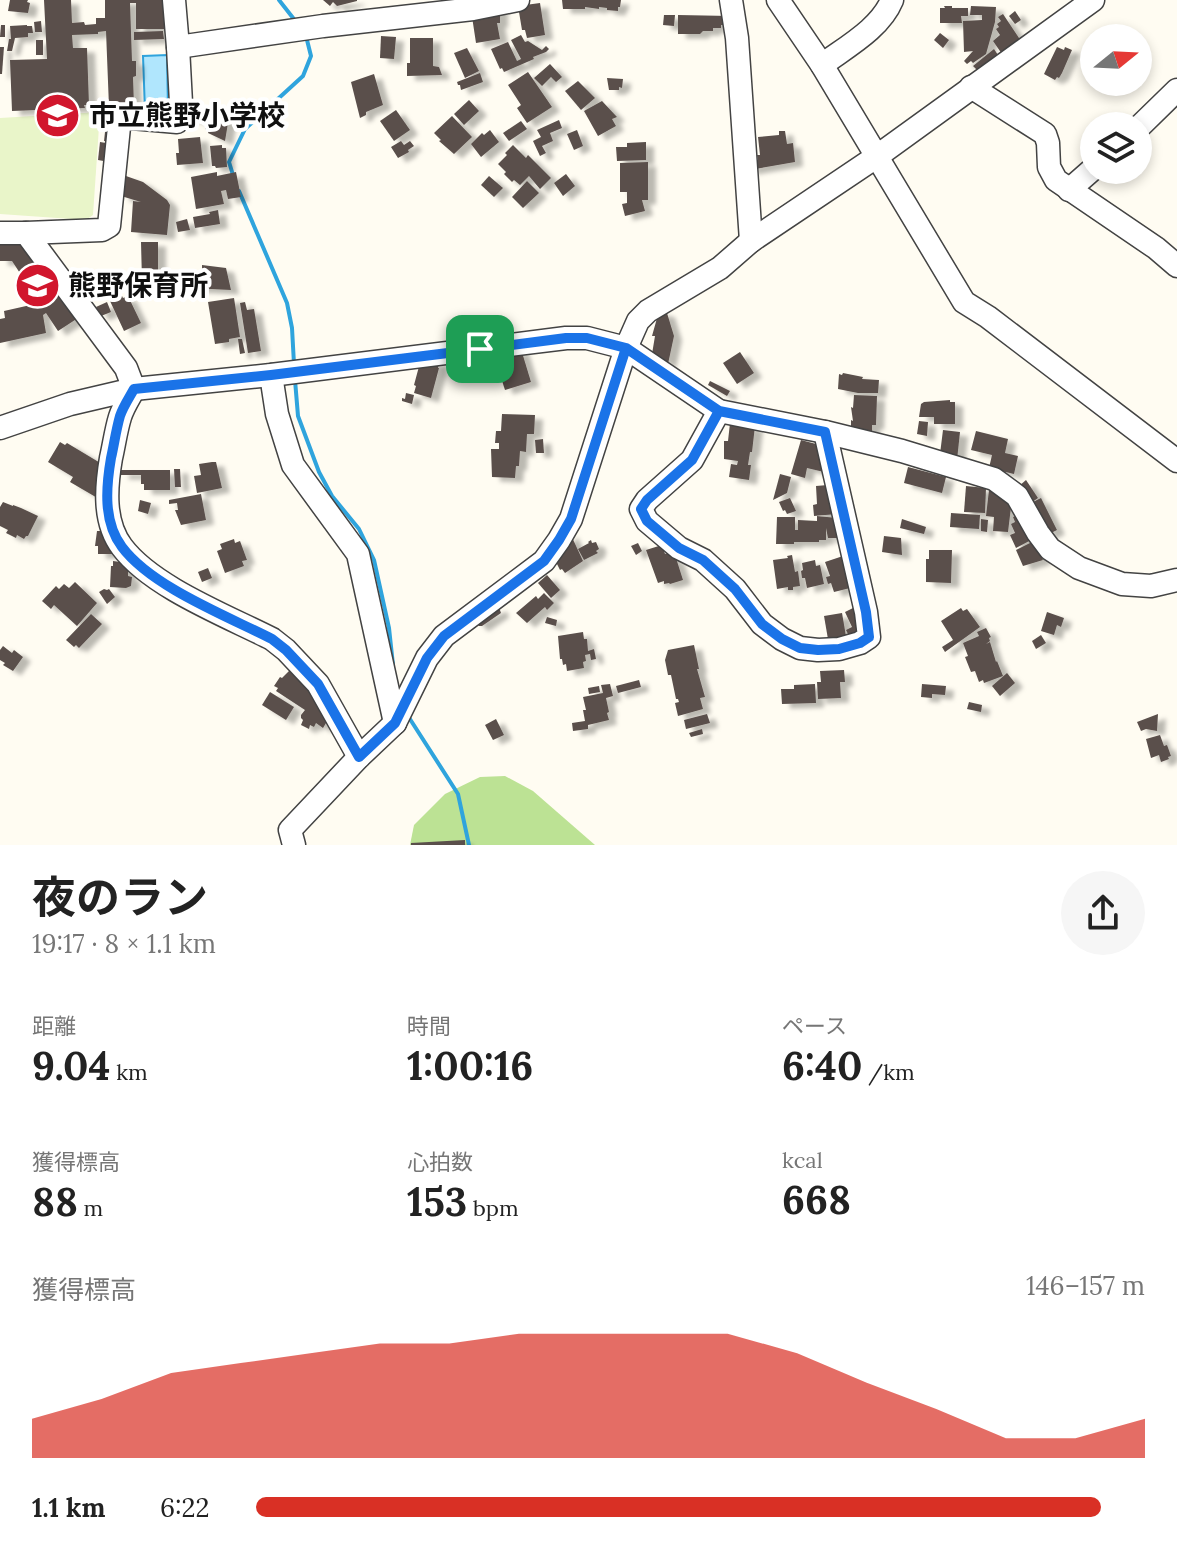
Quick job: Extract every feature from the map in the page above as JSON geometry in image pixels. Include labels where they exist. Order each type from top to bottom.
[{"type":"street","points":[[0,233],[102,230],[109,226],[120,117],[177,122],[181,103],[174,0]]},
{"type":"street","points":[[178,47],[473,9],[518,0]]},
{"type":"street","points":[[731,0],[737,38],[751,241]]},
{"type":"street","points":[[778,0],[822,65],[964,302],[1177,461]]},
{"type":"street","points":[[822,65],[873,27],[892,0]]},
{"type":"street","points":[[294,845],[290,830],[395,723],[427,658],[444,636],[544,561],[559,540],[571,519],[626,348],[638,321],[648,311],[720,268],[751,241],[876,157],[1093,0]]},
{"type":"street","points":[[971,87],[1045,134],[1049,167],[1056,180],[1156,248],[1177,266]]},
{"type":"street","points":[[1152,114],[1177,90]]},
{"type":"street","points":[[1069,190],[1080,180]]},
{"type":"street","points":[[26,233],[126,368],[134,389],[120,416],[107,480],[111,523],[120,545],[139,566],[167,586],[272,639],[286,650],[318,684],[359,757]]},
{"type":"street","points":[[0,428],[70,404],[134,389],[587,338],[626,348],[719,411],[902,451],[994,479],[1017,496],[1050,549],[1079,568],[1122,584],[1151,586],[1177,580]]},
{"type":"street","points":[[271,375],[277,414],[293,465],[358,554],[395,723]]},
{"type":"street","points":[[719,411],[692,460],[641,509],[647,521],[679,548],[703,560],[735,589],[762,624],[791,644],[818,650],[839,649],[869,637],[825,432]]},
{"type":"green space","points":[[100,112],[93,215],[86,220],[0,214],[0,118]]},
{"type":"green space","points":[[505,776],[533,791],[595,845],[410,845],[414,825],[445,794],[480,777]]},
{"type":"water","points":[[167,55],[168,110],[145,111],[143,56]]},
{"type":"building","points":[[10,0],[28,0],[28,13],[8,11]]},
{"type":"building","points":[[44,0],[71,0],[72,23],[84,22],[85,25],[96,24],[96,18],[105,18],[105,0],[164,0],[164,29],[136,29],[136,3],[130,3],[132,61],[136,61],[134,106],[109,107],[106,31],[72,35],[73,48],[87,48],[89,105],[84,105],[85,108],[12,111],[10,60],[47,59]]},
{"type":"building","points":[[323,0],[357,1],[337,6],[333,2],[330,6]]},
{"type":"building","points":[[562,0],[621,0],[618,11],[599,7],[563,9]]},
{"type":"building","points":[[500,3],[500,23],[497,23],[500,39],[476,43],[471,10]]},
{"type":"building","points":[[540,3],[545,35],[527,38],[525,30],[522,30],[518,6]]},
{"type":"building","points":[[971,6],[996,7],[995,22],[986,54],[967,64],[964,61],[973,51],[964,52],[963,21],[982,20],[982,15],[970,15]]},
{"type":"building","points":[[940,8],[968,8],[968,16],[961,16],[962,23],[940,23]]},
{"type":"building","points":[[1015,11],[1021,20],[1015,24],[1009,16]]},
{"type":"building","points":[[1003,14],[1023,44],[1002,54],[993,41],[1000,35],[996,29],[1001,21],[998,17]]},
{"type":"building","points":[[664,15],[675,15],[674,26],[663,25]]},
{"type":"building","points":[[678,15],[730,16],[730,25],[721,25],[721,28],[700,34],[678,34]]},
{"type":"building","points":[[41,21],[42,32],[35,32],[34,22]]},
{"type":"building","points":[[1,25],[5,25],[5,37],[0,37]]},
{"type":"building","points":[[10,26],[32,26],[33,33],[28,33],[28,37],[15,38],[12,51],[7,51],[11,39]]},
{"type":"building","points":[[163,31],[164,39],[134,40],[134,32]]},
{"type":"building","points":[[940,33],[949,40],[943,48],[934,40]]},
{"type":"building","points":[[521,35],[525,42],[542,50],[546,46],[549,49],[504,72],[491,49],[508,42],[517,61],[521,59],[511,40]]},
{"type":"building","points":[[381,36],[396,37],[394,59],[380,58]]},
{"type":"building","points":[[410,38],[433,38],[433,66],[439,67],[442,75],[407,76]]},
{"type":"building","points":[[36,40],[43,40],[43,55],[36,55]]},
{"type":"building","points":[[0,47],[4,47],[2,74],[0,74]]},
{"type":"building","points":[[1057,47],[1072,50],[1062,73],[1055,80],[1044,74]]},
{"type":"building","points":[[467,48],[479,71],[465,78],[454,53]]},
{"type":"building","points":[[994,49],[998,55],[990,61],[994,66],[985,73],[981,67],[977,70],[973,66]]},
{"type":"building","points":[[550,64],[562,77],[556,82],[551,77],[542,86],[534,78]]},
{"type":"building","points":[[528,72],[552,107],[527,123],[517,108],[521,105],[508,85]]},
{"type":"building","points":[[480,73],[483,82],[461,90],[457,82]]},
{"type":"building","points":[[374,74],[383,105],[360,118],[351,82]]},
{"type":"building","points":[[607,78],[623,79],[622,88],[609,90]]},
{"type":"building","points":[[578,81],[595,98],[581,110],[565,91]]},
{"type":"building","points":[[469,100],[479,111],[464,125],[454,114]]},
{"type":"building","points":[[602,101],[617,117],[612,119],[616,126],[598,136],[584,111]]},
{"type":"building","points":[[193,106],[209,111],[205,122],[190,118]]},
{"type":"building","points":[[396,110],[410,130],[394,141],[380,121]]},
{"type":"building","points":[[212,111],[229,117],[225,141],[205,129]]},
{"type":"building","points":[[452,116],[472,137],[454,154],[434,133]]},
{"type":"building","points":[[103,120],[115,122],[112,142],[104,141],[105,132],[101,132]]},
{"type":"building","points":[[559,120],[562,128],[550,133],[553,141],[542,146],[546,153],[540,156],[533,141],[541,137],[537,130]]},
{"type":"building","points":[[521,121],[527,129],[509,141],[503,133]]},
{"type":"building","points":[[490,130],[499,142],[481,157],[471,144]]},
{"type":"building","points":[[577,130],[583,146],[574,150],[567,134]]},
{"type":"building","points":[[779,131],[785,131],[787,144],[793,143],[795,162],[749,170],[748,162],[758,160],[757,155],[760,155],[758,137],[779,135]]},
{"type":"building","points":[[200,137],[203,163],[177,165],[178,139]]},
{"type":"building","points":[[401,141],[404,145],[410,141],[414,146],[398,158],[391,147]]},
{"type":"building","points":[[100,142],[112,144],[109,162],[98,160]]},
{"type":"building","points":[[646,142],[646,160],[617,161],[616,147]]},
{"type":"building","points":[[222,145],[226,148],[227,167],[216,168],[212,166],[210,146]]},
{"type":"building","points":[[513,145],[551,178],[540,189],[529,176],[520,185],[504,174],[506,172],[498,164]]},
{"type":"building","points":[[648,162],[648,200],[642,200],[645,211],[625,216],[622,204],[627,203],[627,192],[620,192],[620,163]]},
{"type":"building","points":[[217,172],[217,176],[236,172],[241,197],[228,199],[226,190],[221,191],[224,204],[196,209],[191,177]]},
{"type":"building","points":[[566,174],[575,186],[563,196],[554,183]]},
{"type":"building","points":[[126,176],[143,182],[167,200],[170,205],[167,235],[131,232],[133,201],[141,202],[121,196]]},
{"type":"building","points":[[489,176],[503,188],[494,197],[481,185]]},
{"type":"building","points":[[527,181],[539,193],[523,208],[512,197]]},
{"type":"building","points":[[218,210],[220,224],[195,228],[193,217]]},
{"type":"building","points":[[187,219],[190,230],[178,232],[176,222]]},
{"type":"building","points":[[0,240],[19,240],[78,318],[58,331],[46,313],[43,315],[46,333],[0,343],[0,319],[5,318],[4,311],[39,302],[12,261],[0,261]]},
{"type":"building","points":[[141,242],[158,242],[158,270],[154,270],[154,281],[142,281]]},
{"type":"building","points":[[202,265],[226,268],[231,290],[190,288],[189,275],[192,271],[202,272]]},
{"type":"building","points":[[128,296],[141,323],[124,331],[110,301]]},
{"type":"building","points":[[234,298],[240,337],[215,344],[208,302]]},
{"type":"building","points":[[107,302],[111,312],[101,316],[96,307]]},
{"type":"building","points":[[245,302],[247,310],[254,309],[261,351],[248,353],[240,303]]},
{"type":"building","points":[[659,311],[667,313],[674,336],[668,364],[652,354],[655,336],[652,336]]},
{"type":"building","points":[[238,339],[242,339],[245,353],[240,354]]},
{"type":"building","points":[[521,349],[531,382],[505,390],[494,356]]},
{"type":"building","points":[[740,352],[754,373],[737,384],[723,363]]},
{"type":"building","points":[[421,359],[439,362],[431,398],[414,393]]},
{"type":"building","points":[[839,374],[879,380],[878,393],[838,389]]},
{"type":"building","points":[[710,381],[730,391],[727,396],[708,385]]},
{"type":"building","points":[[406,393],[414,395],[412,404],[402,401]]},
{"type":"building","points":[[854,395],[877,396],[872,442],[851,438]]},
{"type":"building","points":[[924,402],[955,402],[955,424],[934,424],[934,417],[919,417]]},
{"type":"building","points":[[502,414],[535,415],[534,434],[527,434],[526,452],[520,451],[515,478],[492,477],[491,449],[499,449],[499,443],[495,443],[496,431],[501,431]]},
{"type":"building","points":[[919,421],[928,422],[927,436],[917,434]]},
{"type":"building","points":[[730,423],[755,426],[748,465],[751,465],[749,480],[729,477],[731,464],[737,465],[738,461],[724,459],[724,441],[728,441]]},
{"type":"building","points":[[943,430],[960,432],[957,460],[940,454]]},
{"type":"building","points":[[976,431],[1008,439],[1005,453],[1018,456],[1014,474],[989,468],[992,455],[971,450]]},
{"type":"building","points":[[543,439],[544,453],[536,453],[535,440]]},
{"type":"building","points":[[801,440],[831,448],[824,472],[807,468],[805,478],[791,474]]},
{"type":"building","points":[[60,442],[67,443],[107,467],[106,503],[70,482],[73,477],[48,462]]},
{"type":"building","points":[[216,462],[222,488],[197,493],[194,476],[201,475],[199,464]]},
{"type":"building","points":[[908,467],[946,477],[942,493],[904,483]]},
{"type":"building","points":[[174,469],[180,469],[181,487],[175,487]]},
{"type":"building","points":[[121,470],[170,470],[170,490],[144,490],[141,475],[121,475]]},
{"type":"building","points":[[780,474],[791,477],[787,493],[773,500]]},
{"type":"building","points":[[1026,480],[1038,498],[1031,503],[1019,486]]},
{"type":"building","points":[[828,485],[837,514],[814,516],[816,486]]},
{"type":"building","points":[[966,486],[986,488],[985,513],[964,512]]},
{"type":"building","points":[[989,490],[1012,499],[1008,532],[993,531],[994,517],[986,516]]},
{"type":"building","points":[[201,494],[206,520],[181,525],[175,510],[178,510],[177,503],[169,504],[169,500]]},
{"type":"building","points":[[790,498],[796,511],[787,514],[779,502]]},
{"type":"building","points":[[1041,498],[1057,530],[1047,535],[1031,503]]},
{"type":"building","points":[[140,500],[151,503],[148,514],[138,511]]},
{"type":"building","points":[[3,502],[38,516],[24,539],[6,533],[8,530],[0,526]]},
{"type":"building","points":[[951,513],[980,515],[979,529],[950,527]]},
{"type":"building","points":[[1022,513],[1033,539],[1016,548],[1010,535],[1015,533],[1011,524],[1015,522],[1013,517]]},
{"type":"building","points":[[817,516],[837,518],[838,538],[828,538],[826,528],[826,540],[776,544],[777,517],[795,517],[795,530],[798,530],[798,520],[817,521]]},
{"type":"building","points":[[902,519],[926,527],[924,534],[900,528]]},
{"type":"building","points":[[981,519],[988,520],[987,532],[981,531]]},
{"type":"building","points":[[97,531],[118,531],[120,554],[98,554],[98,546],[95,546]]},
{"type":"building","points":[[570,533],[583,561],[565,573],[560,570],[551,552]]},
{"type":"building","points":[[884,536],[901,538],[902,555],[882,552]]},
{"type":"building","points":[[234,539],[235,543],[240,541],[247,560],[242,561],[244,566],[225,573],[217,551],[222,549],[220,544]]},
{"type":"building","points":[[591,540],[592,543],[596,542],[598,553],[584,560],[578,549]]},
{"type":"building","points":[[1034,541],[1043,560],[1023,566],[1016,550]]},
{"type":"building","points":[[638,543],[642,551],[636,555],[631,546]]},
{"type":"building","points":[[662,545],[665,554],[671,552],[673,559],[676,558],[683,580],[670,584],[664,584],[664,581],[658,583],[646,550]]},
{"type":"building","points":[[929,550],[952,550],[951,583],[926,582]]},
{"type":"building","points":[[792,555],[800,586],[793,587],[793,590],[788,590],[788,587],[777,589],[773,560]]},
{"type":"building","points":[[843,556],[850,588],[834,592],[831,583],[828,584],[826,577],[830,576],[825,562]]},
{"type":"building","points":[[815,560],[816,566],[820,565],[824,584],[807,588],[805,578],[802,578],[802,563]]},
{"type":"building","points":[[113,561],[128,563],[131,586],[110,587]]},
{"type":"building","points":[[208,568],[212,578],[202,582],[198,572]]},
{"type":"building","points":[[547,575],[560,590],[551,598],[538,583]]},
{"type":"building","points":[[75,582],[97,603],[77,626],[54,605],[51,609],[42,601],[56,586],[59,589],[64,584],[69,588]]},
{"type":"building","points":[[109,589],[115,597],[107,604],[99,592]]},
{"type":"building","points":[[544,593],[554,603],[527,623],[516,613]]},
{"type":"building","points":[[859,605],[870,626],[850,638],[846,630],[852,627],[845,612]]},
{"type":"building","points":[[499,607],[501,613],[482,626],[473,618]]},
{"type":"building","points":[[961,608],[963,611],[967,609],[980,627],[945,652],[942,647],[953,640],[941,621]]},
{"type":"building","points":[[1047,612],[1064,618],[1061,627],[1057,625],[1054,635],[1041,631]]},
{"type":"building","points":[[842,613],[847,642],[829,645],[824,616]]},
{"type":"building","points":[[91,614],[102,624],[79,648],[74,647],[66,640]]},
{"type":"building","points":[[547,617],[557,620],[556,626],[545,623]]},
{"type":"building","points":[[986,628],[991,637],[986,644],[990,642],[1003,676],[984,683],[983,680],[979,682],[975,671],[971,672],[963,643],[979,636],[977,632]]},
{"type":"building","points":[[583,632],[588,651],[594,649],[596,659],[591,660],[590,654],[585,655],[584,668],[567,671],[566,664],[563,665],[560,659],[558,636]]},
{"type":"building","points":[[1041,635],[1046,643],[1036,649],[1032,641]]},
{"type":"building","points":[[694,645],[705,697],[700,698],[703,709],[678,716],[675,703],[679,702],[665,660],[668,650]]},
{"type":"building","points":[[3,646],[23,657],[13,671],[0,660]]},
{"type":"building","points":[[290,670],[329,701],[321,713],[329,718],[323,728],[316,723],[309,729],[301,725],[301,715],[305,710],[276,691],[278,688],[274,686],[280,677]]},
{"type":"building","points":[[844,670],[845,682],[840,682],[841,698],[818,699],[820,671]]},
{"type":"building","points":[[1007,673],[1015,683],[1000,696],[992,686]]},
{"type":"building","points":[[639,680],[641,687],[618,693],[616,686]]},
{"type":"building","points":[[610,684],[613,696],[606,698],[609,720],[588,725],[588,729],[573,731],[572,723],[585,721],[583,697],[603,693],[601,685]]},
{"type":"building","points":[[815,684],[816,703],[782,704],[781,689]]},
{"type":"building","points":[[922,684],[946,686],[945,695],[921,697]]},
{"type":"building","points":[[599,686],[600,692],[589,694],[588,688]]},
{"type":"building","points":[[270,692],[294,707],[286,720],[262,705]]},
{"type":"building","points":[[969,702],[982,705],[981,712],[967,709]]},
{"type":"building","points":[[707,714],[710,723],[686,729],[684,720]]},
{"type":"building","points":[[1158,714],[1157,731],[1141,731],[1137,722]]},
{"type":"building","points":[[496,719],[504,735],[493,740],[485,725]]},
{"type":"building","points":[[702,729],[703,734],[691,737],[689,733]]},
{"type":"building","points":[[1160,735],[1171,756],[1161,762],[1159,755],[1151,758],[1146,739]]},
{"type":"building","points":[[465,840],[465,845],[411,845],[411,843]]},
{"type":"waterway","points":[[279,0],[297,23]]},
{"type":"waterway","points":[[233,175],[229,162],[245,129],[303,76],[311,56],[306,36]]},
{"type":"waterway","points":[[239,191],[287,303],[294,364]]},
{"type":"waterway","points":[[295,380],[298,416],[319,472],[332,496],[359,529],[374,560],[389,628],[393,665]]},
{"type":"waterway","points":[[408,716],[458,794],[469,845]]},
{"type":"place","name":"市立熊野小学校","points":[[58,115]]},
{"type":"place","name":"熊野保育所","points":[[37,285]]},
{"type":"route","points":[[480,349],[134,389],[120,416],[107,480],[111,523],[120,545],[139,566],[167,586],[272,639],[286,650],[318,684],[359,757],[395,723],[427,658],[444,636],[544,561],[559,540],[571,519],[626,348],[719,411],[692,460],[641,509],[647,521],[679,548],[703,560],[735,589],[762,624],[782,639],[800,648],[818,650],[839,649],[869,637],[825,432],[719,411],[626,348],[587,338],[480,349]]}]
